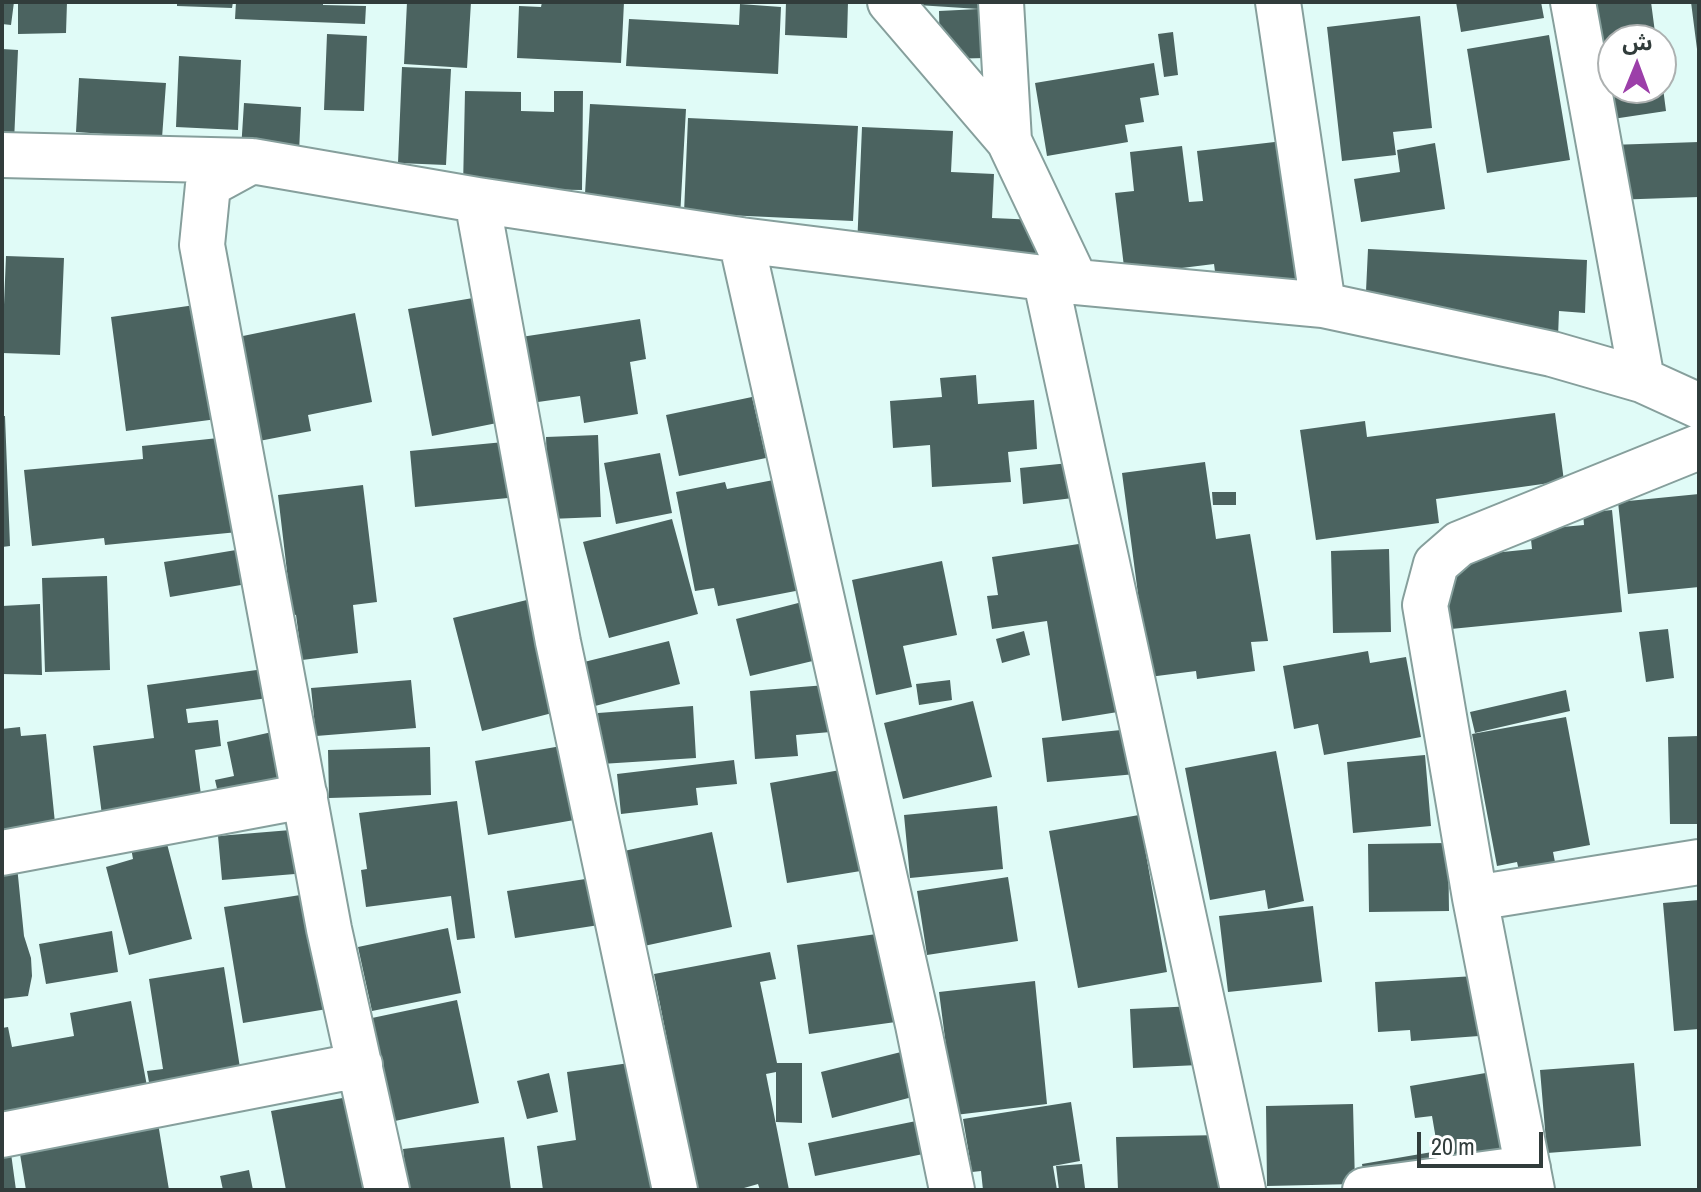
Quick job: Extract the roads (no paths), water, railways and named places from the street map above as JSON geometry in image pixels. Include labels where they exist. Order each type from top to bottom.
[{"type":"street","points":[[890,2],[1009,141]]},
{"type":"street","points":[[1001,2],[1009,141],[1060,280],[1243,1190]]},
{"type":"street","points":[[1278,2],[1323,305]]},
{"type":"street","points":[[1573,2],[1642,380]]},
{"type":"street","points":[[2,155],[252,161],[477,200],[741,240],[1060,280],[1323,305],[1552,354],[1642,380],[1699,406]]},
{"type":"street","points":[[252,161],[208,185],[202,245],[329,929],[387,1190]]},
{"type":"street","points":[[477,200],[558,642],[675,1190]]},
{"type":"street","points":[[741,240],[915,1010],[952,1190]]},
{"type":"street","points":[[1365,1190],[1530,1179],[1475,898],[1425,605],[1436,564],[1459,544],[1699,447]]},
{"type":"street","points":[[2,853],[305,796]]},
{"type":"street","points":[[1475,898],[1699,862]]},
{"type":"street","points":[[2,1135],[360,1065]]}]
